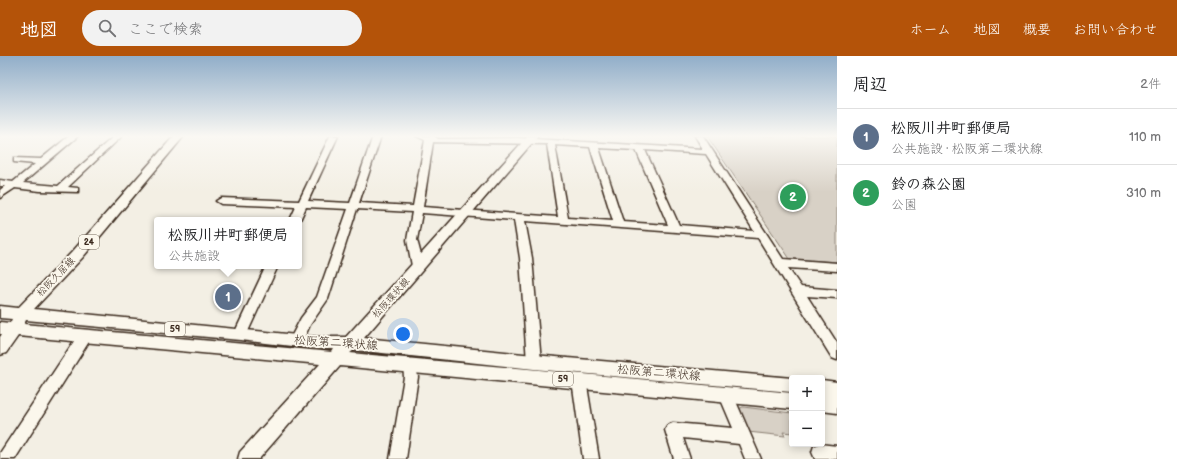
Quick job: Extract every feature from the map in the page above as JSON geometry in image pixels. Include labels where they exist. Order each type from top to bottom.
[{"type":"main road","name":"松阪久居線","points":[[0,348],[7,328],[78,254],[163,155]]},
{"type":"main road","name":"松阪環状線","points":[[247,459],[334,359],[350,343],[517,155]]},
{"type":"main road","name":"松阪第二環状線","points":[[0,312],[240,334],[317,343],[350,343],[534,362],[789,385]]},
{"type":"main road","name":"松阪第二環状線","points":[[7,328],[789,401]]},
{"type":"main road","points":[[825,388],[837,390]]},
{"type":"main road","points":[[825,404],[837,405]]},
{"type":"street","points":[[0,195],[52,155]]},
{"type":"street","points":[[61,188],[97,155]]},
{"type":"street","points":[[296,217],[325,155]]},
{"type":"street","points":[[296,341],[305,322],[322,298],[371,155]]},
{"type":"street","points":[[418,266],[412,240],[427,155]]},
{"type":"street","points":[[553,155],[564,221]]},
{"type":"street","points":[[597,155],[619,225]]},
{"type":"street","points":[[642,155],[675,229]]},
{"type":"street","points":[[711,155],[837,354]]},
{"type":"street","points":[[16,160],[44,162]]},
{"type":"street","points":[[0,183],[75,190]]},
{"type":"street","points":[[221,200],[303,203],[466,213],[763,235]]},
{"type":"street","points":[[519,217],[526,258],[534,362]]},
{"type":"street","points":[[780,263],[837,267]]},
{"type":"street","points":[[240,334],[271,269]]},
{"type":"street","points":[[796,291],[837,294]]},
{"type":"street","points":[[6,459],[85,336]]},
{"type":"street","points":[[398,459],[411,377],[410,365]]},
{"type":"street","points":[[579,380],[591,459]]},
{"type":"street","points":[[726,395],[752,459]]},
{"type":"street","points":[[682,459],[673,430],[743,437]]},
{"type":"street","points":[[823,459],[820,452],[837,454]]},
{"type":"shaded area","points":[[720,155],[837,155],[837,262],[790,259]]},
{"type":"shaded area","points":[[743,407],[789,413],[789,433],[783,432],[785,436],[748,432],[738,409]]},
{"type":"place","name":"鈴の森公園","points":[[793,197]]},
{"type":"place","name":"松阪川井町郵便局","points":[[228,297]]}]
